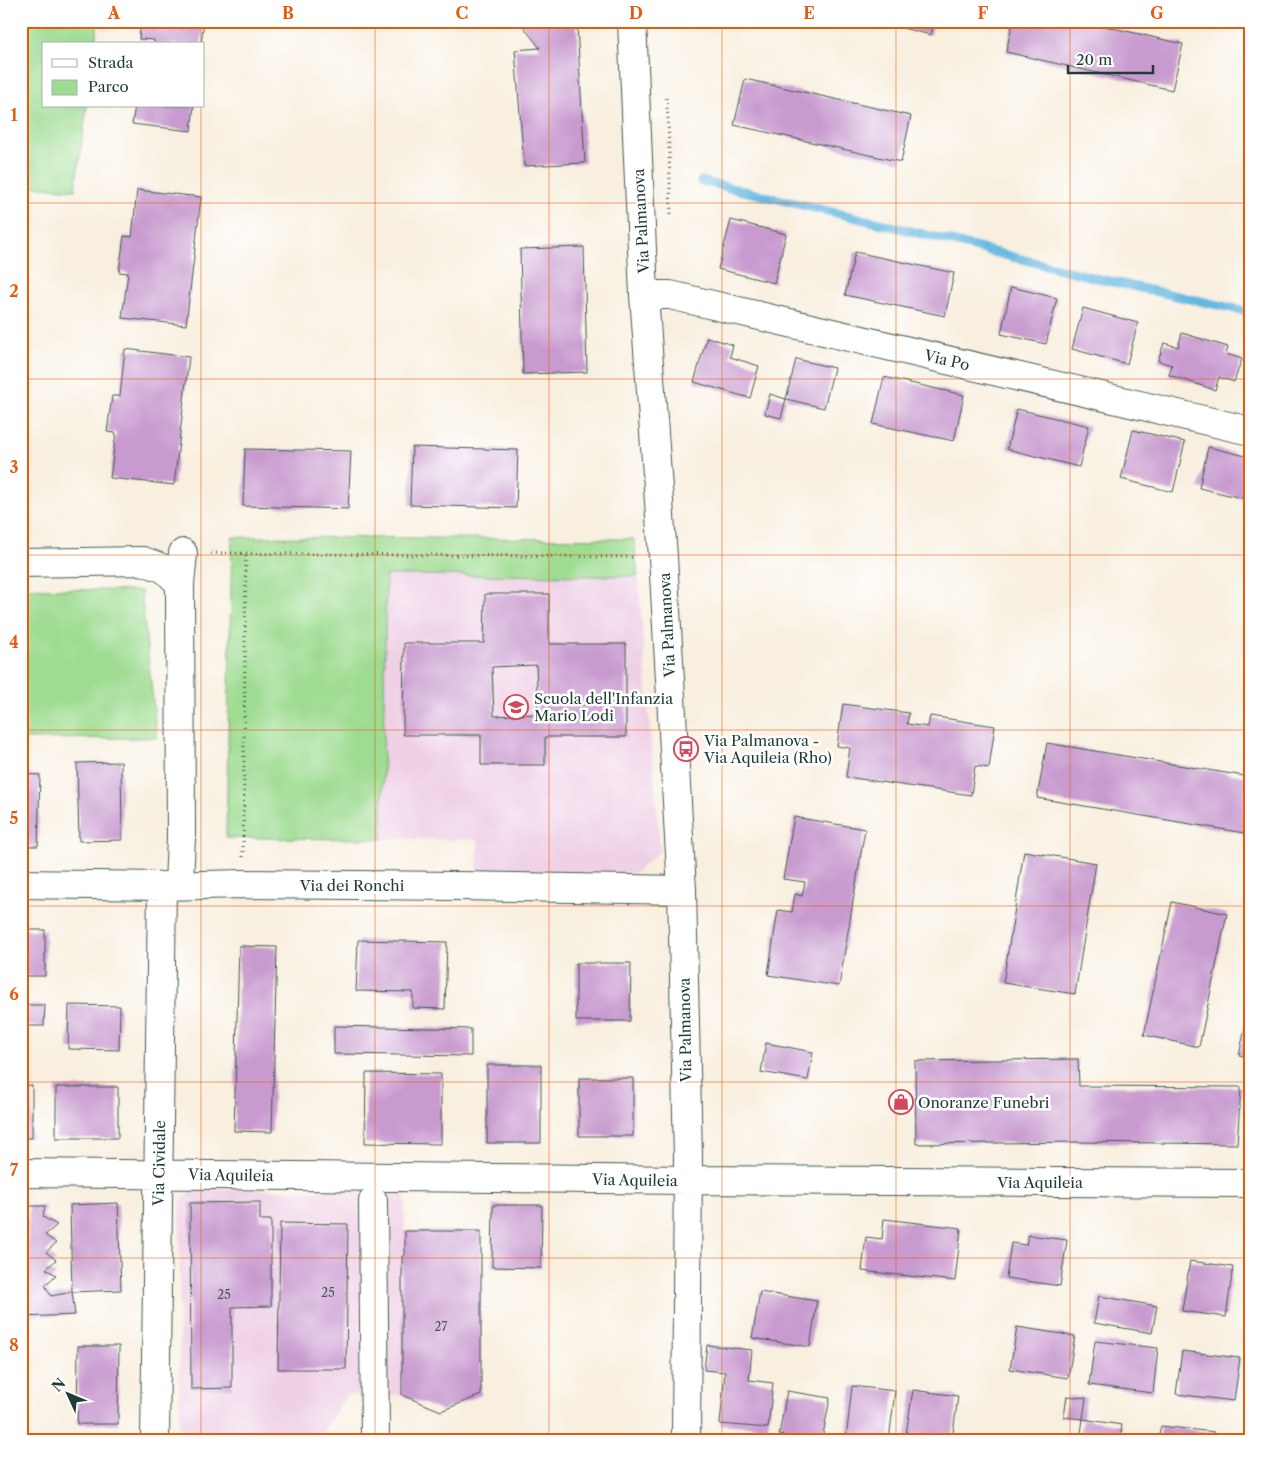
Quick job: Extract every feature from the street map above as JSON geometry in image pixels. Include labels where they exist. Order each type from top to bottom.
[{"type":"street","name":"Via Palmanova","points":[[632,21],[644,295],[663,557],[682,890],[688,1180],[686,1440]]},
{"type":"street","name":"Via Po","points":[[644,295],[670,295],[1250,431]]},
{"type":"street","name":"Via Cividale","points":[[155,1440],[158,1174],[170,886],[181,836],[180,584],[183,553]]},
{"type":"street","points":[[21,563],[143,561],[165,569],[180,584]]},
{"type":"street","name":"Via dei Ronchi","points":[[21,884],[170,886],[243,884],[682,890]]},
{"type":"street","name":"Via Aquileia","points":[[21,1173],[688,1180],[1250,1183]]},
{"type":"street","points":[[373,1201],[375,1440]]},
{"type":"path","points":[[183,553],[663,557]]},
{"type":"path","points":[[243,884],[246,553]]},
{"type":"shaded area","name":"Scuola dell'Infanzia Mario Lodi","points":[[386,575],[638,576],[660,851],[635,873],[477,872],[478,840],[382,839]]},
{"type":"shaded area","points":[[193,1189],[405,1191],[405,1256],[402,1257],[402,1395],[347,1395],[318,1439],[193,1440],[179,1426],[180,1202]]},
{"type":"green space","points":[[21,21],[98,21],[95,42],[42,42],[42,108],[87,108],[75,190],[21,185]]},
{"type":"green space","points":[[232,537],[634,539],[638,576],[386,575],[382,839],[226,838]]},
{"type":"green space","points":[[21,588],[141,591],[157,738],[21,739]]},
{"type":"building","points":[[141,21],[204,21],[201,42],[154,42],[154,40],[139,39]]},
{"type":"building","points":[[519,21],[572,21],[577,26],[585,163],[524,166],[515,50],[540,48]]},
{"type":"building","points":[[874,21],[934,21],[931,35]]},
{"type":"building","points":[[1013,21],[1082,21],[1183,44],[1172,90],[1006,52]]},
{"type":"building","points":[[745,79],[911,116],[901,162],[734,125]]},
{"type":"building","points":[[135,108],[194,108],[191,131],[132,124]]},
{"type":"building","points":[[137,190],[201,197],[186,325],[122,318],[128,273],[119,272],[124,236],[132,237]]},
{"type":"building","points":[[731,220],[786,234],[774,283],[718,269]]},
{"type":"building","points":[[584,247],[587,372],[523,374],[520,249]]},
{"type":"building","points":[[855,252],[954,273],[945,316],[845,295]]},
{"type":"building","points":[[1011,287],[1057,298],[1046,344],[1001,334]]},
{"type":"building","points":[[1083,308],[1138,323],[1127,364],[1072,349]]},
{"type":"building","points":[[1182,333],[1228,347],[1226,354],[1242,359],[1234,382],[1219,377],[1215,390],[1169,375],[1172,365],[1158,361],[1164,343],[1178,347]]},
{"type":"building","points":[[707,337],[733,345],[730,357],[759,366],[750,398],[694,382]]},
{"type":"building","points":[[125,349],[189,357],[174,485],[110,478],[116,433],[107,432],[112,396],[120,396]]},
{"type":"building","points":[[796,359],[834,368],[824,408],[786,399]]},
{"type":"building","points":[[884,377],[964,395],[954,441],[873,424]]},
{"type":"building","points":[[770,394],[786,399],[781,418],[765,414]]},
{"type":"building","points":[[1017,409],[1089,426],[1079,467],[1007,449]]},
{"type":"building","points":[[1133,430],[1185,442],[1173,492],[1121,479]]},
{"type":"building","points":[[412,447],[518,450],[516,508],[410,505]]},
{"type":"building","points":[[1208,447],[1250,457],[1250,500],[1199,488]]},
{"type":"building","points":[[245,449],[351,451],[348,509],[243,506]]},
{"type":"building","points":[[485,594],[549,594],[549,644],[626,644],[626,737],[545,737],[545,765],[481,765],[481,735],[403,735],[404,643],[484,643]],"holes":[[[536,665],[538,714],[494,716],[492,667]]]},
{"type":"building","points":[[843,704],[909,713],[907,724],[928,727],[930,716],[995,726],[989,768],[975,766],[971,795],[846,777],[850,748],[837,746]]},
{"type":"building","points":[[1047,743],[1250,777],[1250,834],[1037,798]]},
{"type":"building","points":[[121,762],[122,840],[79,841],[77,763]]},
{"type":"building","points":[[21,774],[40,775],[38,846],[21,846]]},
{"type":"building","points":[[794,817],[865,829],[839,986],[768,975],[778,910],[792,912],[795,894],[802,896],[805,882],[783,879]]},
{"type":"building","points":[[1024,851],[1096,863],[1075,994],[1003,983]]},
{"type":"building","points":[[1172,902],[1227,914],[1199,1047],[1144,1035]]},
{"type":"building","points":[[21,930],[45,930],[45,976],[21,976]]},
{"type":"building","points":[[358,940],[447,942],[445,1009],[413,1008],[413,992],[356,991]]},
{"type":"building","points":[[239,946],[277,947],[272,1132],[234,1131]]},
{"type":"building","points":[[576,963],[631,963],[630,1021],[576,1021]]},
{"type":"building","points":[[21,1005],[45,1005],[44,1026],[21,1026]]},
{"type":"building","points":[[69,1005],[120,1006],[119,1050],[68,1049]]},
{"type":"building","points":[[1250,1010],[1250,1057],[1239,1055]]},
{"type":"building","points":[[334,1026],[471,1029],[471,1056],[334,1054]]},
{"type":"building","points":[[766,1043],[813,1052],[808,1080],[761,1072]]},
{"type":"building","points":[[1078,1059],[1079,1086],[1241,1087],[1237,1144],[1078,1142],[916,1144],[915,1061]]},
{"type":"building","points":[[487,1065],[541,1065],[541,1143],[487,1143]]},
{"type":"building","points":[[366,1073],[441,1074],[441,1144],[365,1143]]},
{"type":"building","points":[[579,1078],[633,1078],[633,1136],[579,1136]]},
{"type":"building","points":[[32,1085],[32,1138],[21,1138],[21,1086]]},
{"type":"building","points":[[56,1087],[118,1087],[118,1138],[56,1138]]},
{"type":"building","points":[[260,1202],[260,1220],[271,1220],[271,1306],[232,1307],[232,1388],[191,1389],[190,1203]]},
{"type":"building","points":[[118,1203],[121,1290],[72,1292],[70,1205]]},
{"type":"building","points":[[493,1205],[542,1205],[541,1268],[492,1267]]},
{"type":"building","points":[[29,1206],[45,1206],[43,1217],[57,1225],[45,1235],[56,1243],[46,1252],[56,1260],[46,1269],[56,1275],[45,1285],[51,1296],[72,1292],[75,1315],[21,1317],[21,1289],[26,1289]]},
{"type":"building","points":[[884,1219],[961,1228],[955,1281],[862,1271],[866,1237],[882,1239]]},
{"type":"building","points":[[280,1223],[348,1224],[346,1369],[278,1369]]},
{"type":"building","points":[[405,1231],[481,1231],[481,1395],[441,1411],[402,1395],[402,1256],[405,1256]]},
{"type":"building","points":[[1028,1235],[1067,1240],[1060,1286],[1006,1278],[1011,1243],[1026,1245]]},
{"type":"building","points":[[1190,1261],[1233,1267],[1226,1317],[1182,1311]]},
{"type":"building","points":[[760,1292],[817,1301],[810,1347],[752,1338]]},
{"type":"building","points":[[1099,1296],[1157,1306],[1152,1333],[1094,1323]]},
{"type":"building","points":[[1017,1327],[1075,1336],[1068,1378],[1010,1369]]},
{"type":"building","points":[[1095,1341],[1158,1348],[1153,1393],[1089,1385]]},
{"type":"building","points":[[707,1345],[752,1350],[749,1380],[773,1383],[768,1428],[720,1424],[725,1372],[704,1370]]},
{"type":"building","points":[[78,1346],[119,1346],[118,1424],[77,1424]]},
{"type":"building","points":[[1182,1351],[1240,1358],[1234,1401],[1176,1394]]},
{"type":"building","points":[[852,1386],[895,1391],[889,1440],[846,1440]]},
{"type":"building","points":[[913,1390],[958,1396],[952,1440],[905,1440]]},
{"type":"building","points":[[787,1391],[830,1398],[822,1440],[807,1440],[779,1435]]},
{"type":"building","points":[[1067,1396],[1086,1398],[1083,1419],[1064,1417]]},
{"type":"building","points":[[1083,1419],[1122,1425],[1120,1440],[1080,1440]]},
{"type":"building","points":[[1161,1426],[1214,1432],[1210,1440],[1158,1440]]},
{"type":"waterway","points":[[701,181],[883,224],[1104,280],[1250,312]]},
{"type":"place","name":"Scuola dell'Infanzia Mario Lodi","points":[[516,707]]},
{"type":"place","name":"Via Palmanova - Via Aquileia (Rho)","points":[[686,749]]},
{"type":"place","name":"Onoranze Funebri","points":[[901,1102]]}]
